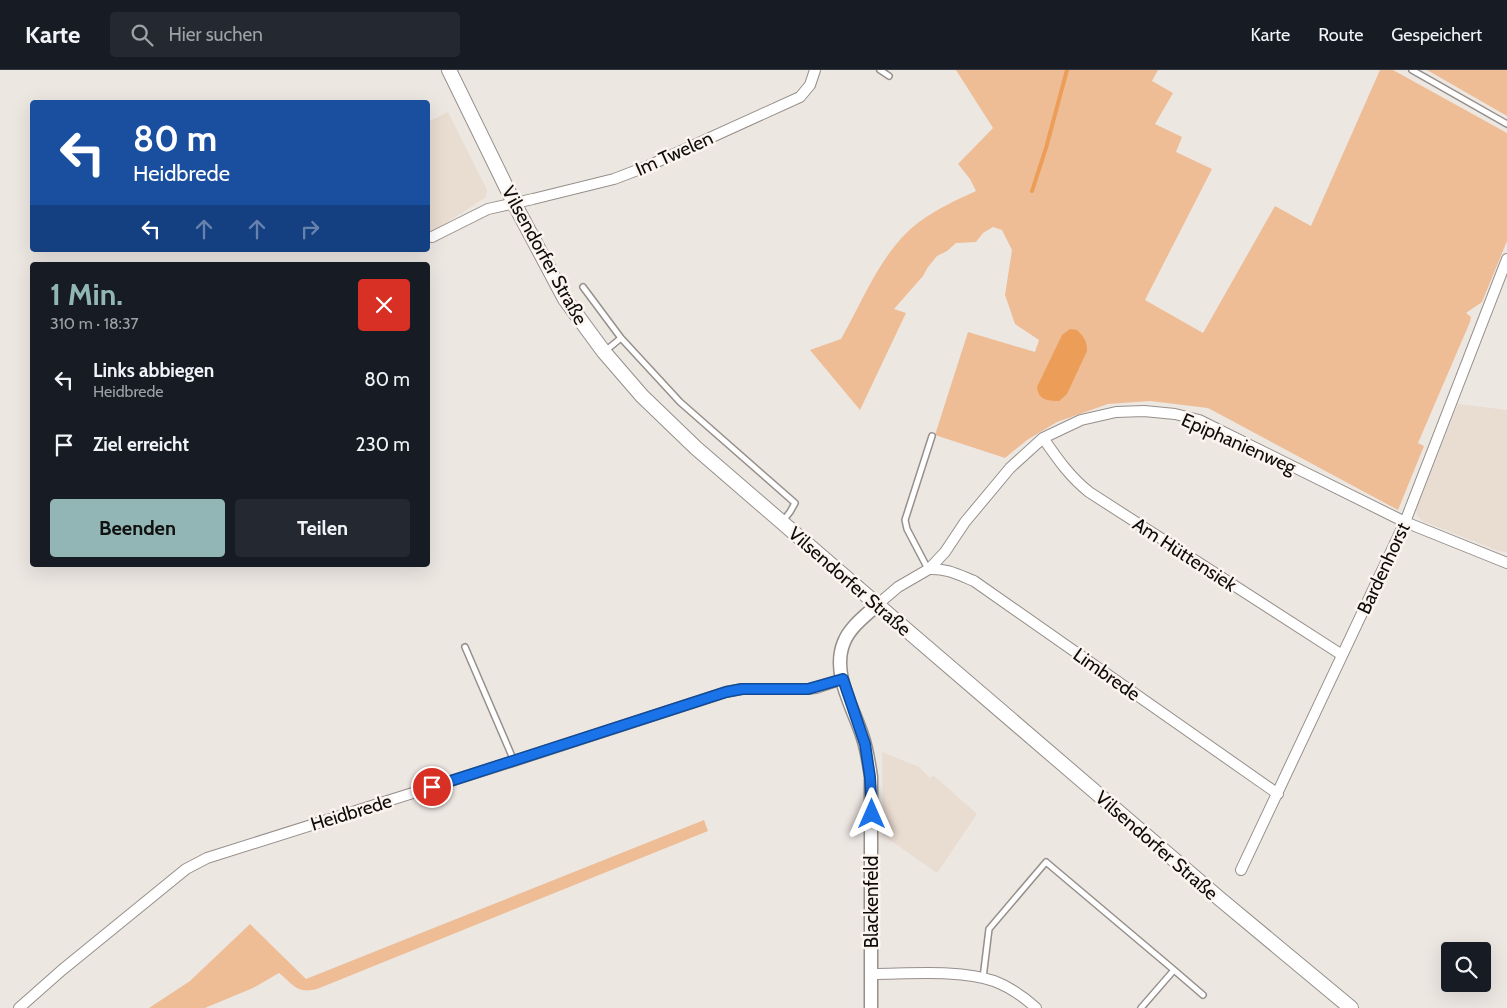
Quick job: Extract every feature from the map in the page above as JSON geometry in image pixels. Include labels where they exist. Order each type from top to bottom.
[{"type":"main road","name":"Vilsendorfer Straße","points":[[449,70],[514,203],[565,299],[618,370],[668,422],[877,605],[1220,899],[1351,1008]]},
{"type":"street","name":"Im Twelen","points":[[432,237],[488,209],[533,200],[614,178],[648,166],[800,97],[810,85],[816,70]]},
{"type":"street","name":"Bardenhorst","points":[[1241,870],[1405,522],[1507,258]]},
{"type":"street","name":"Epiphanienweg","points":[[877,605],[898,587],[929,569],[945,552],[965,522],[1010,468],[1043,438],[1081,420],[1116,412],[1144,411],[1175,414],[1198,420],[1405,522],[1507,563]]},
{"type":"street","name":"Am Hüttensiek","points":[[1043,438],[1062,466],[1088,492],[1342,655]]},
{"type":"street","name":"Limbrede","points":[[929,569],[948,570],[974,581],[1278,794]]},
{"type":"street","name":"Blackenfeld","points":[[871,1008],[870,777],[865,744],[843,679],[840,659],[844,642],[855,626],[877,605]]},
{"type":"street","name":"Heidbrede","points":[[19,1008],[62,970],[193,864],[726,692],[742,689],[808,689],[843,679]]},
{"type":"street","points":[[871,974],[960,975],[983,978],[1015,992],[1036,1008]]},
{"type":"lane","points":[[880,70],[889,76]]},
{"type":"lane","points":[[1412,70],[1507,124]]},
{"type":"lane","points":[[583,287],[621,338],[680,402],[795,503],[782,522]]},
{"type":"lane","points":[[604,352],[621,338]]},
{"type":"lane","points":[[929,569],[907,529],[906,520],[932,436]]},
{"type":"lane","points":[[465,647],[514,761]]},
{"type":"lane","points":[[983,978],[989,930],[1046,862],[1203,995]]},
{"type":"lane","points":[[1141,1008],[1174,970]]},
{"type":"shaded area","points":[[956,70],[1158,70],[1152,81],[1173,93],[1155,124],[1182,137],[1176,152],[1212,169],[1145,300],[1203,333],[1275,206],[1311,226],[1380,70],[1393,70],[1507,133],[1507,241],[1482,302],[1466,313],[1471,317],[1470,322],[1418,443],[1424,446],[1398,510],[1208,408],[1150,401],[1108,404],[1057,422],[1027,440],[1005,458],[935,435],[968,332],[1035,352],[1039,340],[1015,324],[1005,295],[1012,250],[1002,230],[993,227],[983,233],[976,242],[956,243],[947,251],[937,256],[923,276],[894,309],[906,313],[860,410],[810,350],[841,339],[874,276],[894,247],[906,234],[933,213],[976,191],[970,179],[958,164],[993,128]]},
{"type":"shaded area","points":[[1427,70],[1507,70],[1507,116]]},
{"type":"shaded area","points":[[448,112],[487,190],[486,197],[430,234],[430,121]]},
{"type":"shaded area","points":[[1070,329],[1077,330],[1082,335],[1086,342],[1087,351],[1067,394],[1059,401],[1044,399],[1039,395],[1037,387],[1062,335]]},
{"type":"shaded area","points":[[1458,404],[1507,410],[1507,552],[1499,551],[1422,521],[1417,515],[1416,509]]},
{"type":"shaded area","points":[[882,752],[919,767],[930,778],[933,775],[977,814],[937,873],[883,835]]},
{"type":"shaded area","points":[[704,820],[708,831],[317,989],[300,989],[292,985],[279,973],[253,988],[205,1008],[149,1008],[190,981],[250,924],[306,979]]},
{"type":"waterway","points":[[1032,191],[1046,148],[1067,70]]},
{"type":"route","points":[[432,787],[726,692],[742,689],[808,689],[843,679],[865,744],[869,762],[872,814]]}]
